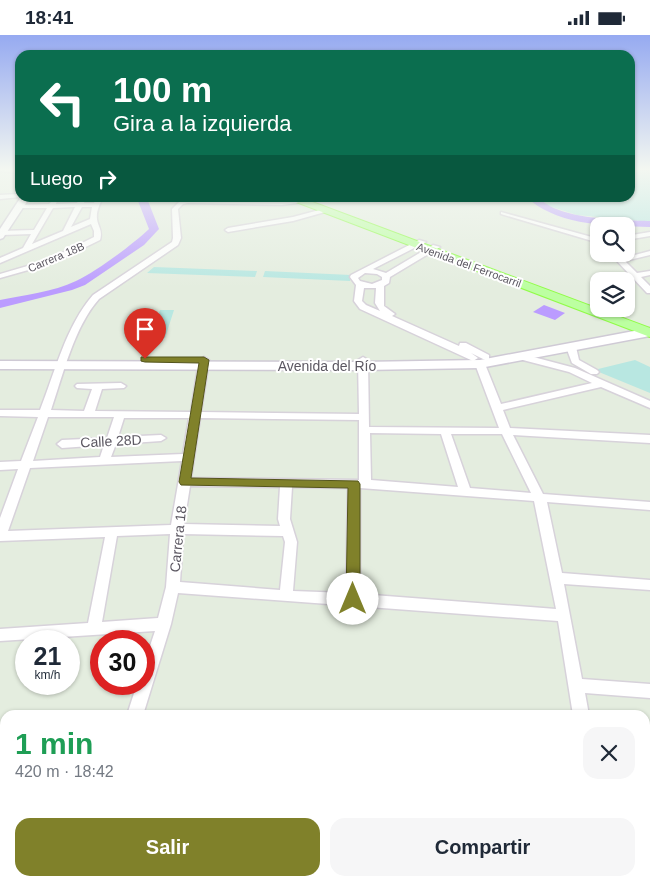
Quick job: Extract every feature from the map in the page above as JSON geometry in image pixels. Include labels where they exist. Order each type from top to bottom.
[{"type":"main road","points":[[0,222],[12,209]]},
{"type":"main road","points":[[1,234],[15,209]]},
{"type":"main road","name":"Avenida del Ferrocarril","points":[[319,209],[590,304]]},
{"type":"main road","name":"Avenida del Ferrocarril","points":[[326,209],[648,329]]},
{"type":"main road","name":"Avenida del Ferrocarril","points":[[621,317],[648,329]]},
{"type":"main road","name":"Avenida del Río","points":[[0,365],[64,362],[362,363],[479,360],[522,357],[648,329]]},
{"type":"main road","name":"Avenida del Río","points":[[479,360],[648,329]]},
{"type":"main road","name":"Avenida del Río","points":[[0,358],[64,362]]},
{"type":"street","points":[[26,249],[50,209]]},
{"type":"street","points":[[66,231],[78,209]]},
{"type":"street","name":"Carrera 18B","points":[[0,276],[32,269],[77,250],[97,238],[98,231],[92,221],[94,209]]},
{"type":"street","points":[[175,209],[178,238],[175,243],[96,297],[78,324],[43,414],[0,535],[177,529],[289,531]]},
{"type":"street","points":[[228,230],[292,219],[323,211]]},
{"type":"street","points":[[503,213],[590,238]]},
{"type":"street","points":[[0,261],[92,221]]},
{"type":"street","points":[[1,234],[37,232]]},
{"type":"street","points":[[635,236],[650,234]]},
{"type":"street","points":[[426,246],[386,276],[386,281],[380,285],[370,286],[354,281],[354,277],[364,271],[426,246]]},
{"type":"street","points":[[631,272],[620,259],[650,253]]},
{"type":"street","points":[[364,271],[379,272],[386,276]]},
{"type":"street","points":[[635,276],[650,273]]},
{"type":"street","points":[[635,276],[650,291]]},
{"type":"street","points":[[360,284],[358,301],[363,307],[479,360]]},
{"type":"street","points":[[380,285],[378,304],[382,310],[474,349],[506,431],[540,499],[564,616],[580,710]]},
{"type":"street","points":[[571,347],[575,361],[580,365],[606,382],[650,405]]},
{"type":"street","points":[[522,357],[572,371],[650,397]]},
{"type":"street","name":"Carrera 18","points":[[137,710],[164,624],[173,587],[177,529],[204,363]]},
{"type":"street","points":[[353,599],[364,430],[362,363]]},
{"type":"street","points":[[497,408],[606,382]]},
{"type":"street","points":[[80,387],[121,386]]},
{"type":"street","points":[[93,415],[102,387]]},
{"type":"street","points":[[0,413],[364,417]]},
{"type":"street","points":[[104,462],[120,415]]},
{"type":"street","points":[[364,430],[506,431],[650,439]]},
{"type":"street","points":[[444,431],[466,493]]},
{"type":"street","name":"Calle 28D","points":[[62,444],[160,438]]},
{"type":"street","points":[[0,466],[189,457]]},
{"type":"street","points":[[185,482],[360,484],[650,506]]},
{"type":"street","points":[[286,483],[284,519],[291,542],[286,596]]},
{"type":"street","points":[[94,629],[112,531]]},
{"type":"street","points":[[556,578],[650,585]]},
{"type":"street","points":[[173,587],[564,616]]},
{"type":"street","points":[[0,635],[164,624]]},
{"type":"street","points":[[575,685],[650,691]]},
{"type":"shaded area","points":[[558,209],[650,209],[650,222],[635,221],[635,217],[577,215]]},
{"type":"shaded area","points":[[154,267],[257,271],[255,277],[147,273]]},
{"type":"shaded area","points":[[265,271],[351,275],[350,281],[263,277]]},
{"type":"shaded area","points":[[544,305],[565,313],[555,320],[533,312]]},
{"type":"shaded area","points":[[160,310],[174,310],[165,338],[150,338]]},
{"type":"shaded area","points":[[635,360],[650,367],[650,393],[594,370]]},
{"type":"waterway","points":[[0,304],[68,288],[81,283],[140,243],[154,229],[146,209]]},
{"type":"waterway","points":[[549,209],[588,219],[650,224]]},
{"type":"route","points":[[145,359],[204,360],[185,482],[354,484],[353,599]]}]
